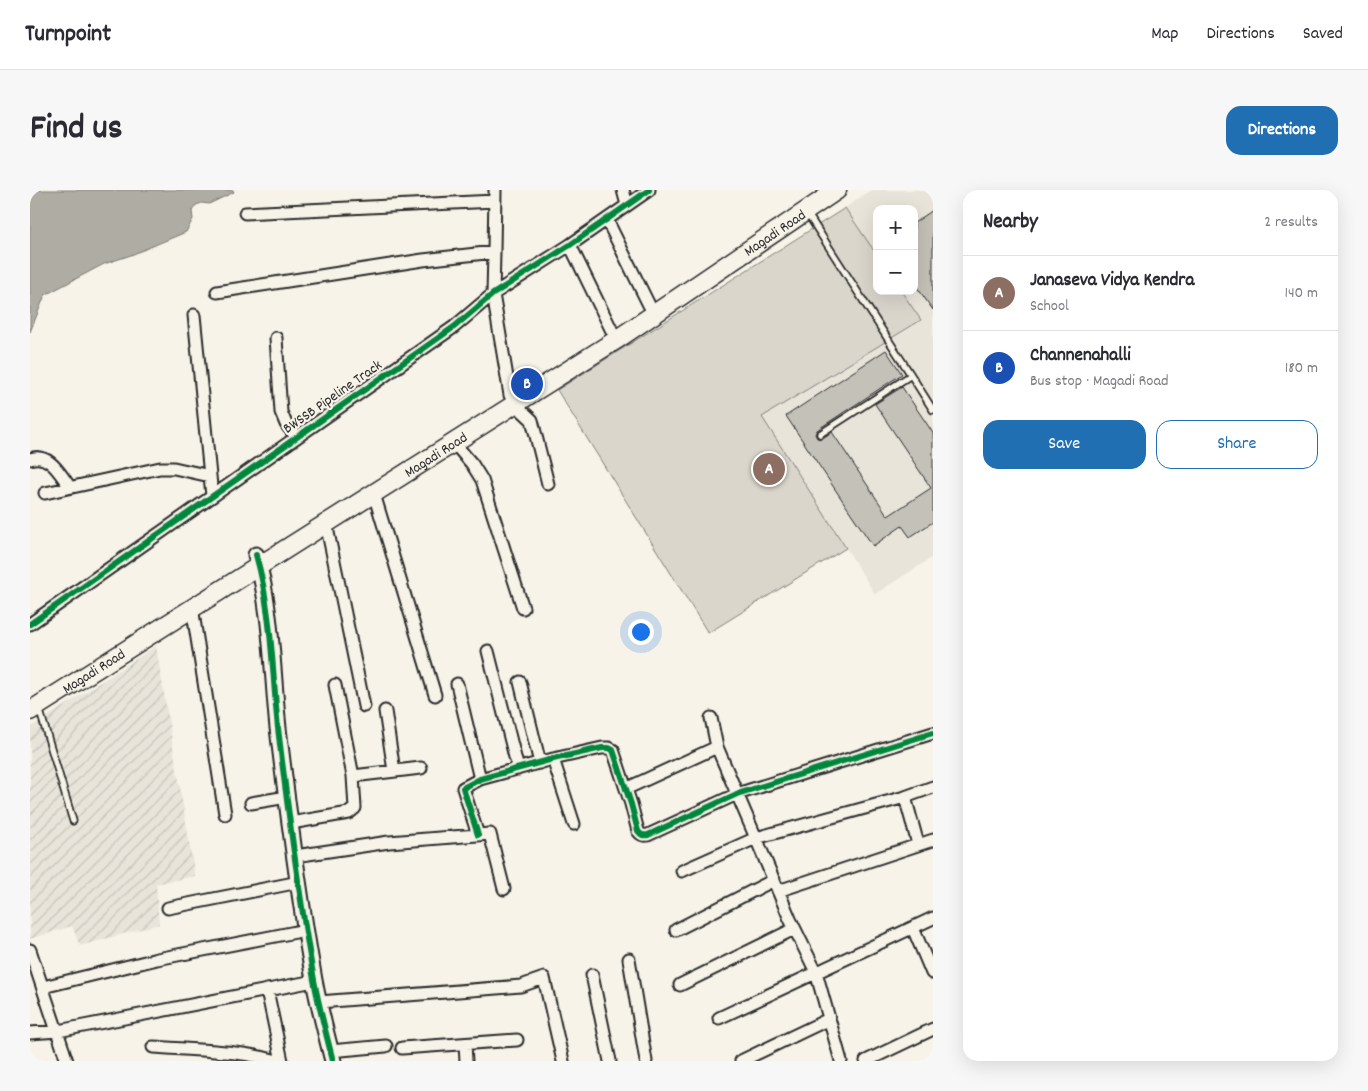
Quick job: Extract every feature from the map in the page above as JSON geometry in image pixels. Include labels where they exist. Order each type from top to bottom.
[{"type":"main road","name":"Magadi Road","points":[[33,704],[192,607],[257,560],[326,523],[454,443],[512,400],[818,190]]},
{"type":"main road","name":"Magadi Road","points":[[33,704],[257,560],[512,400],[616,340],[837,190]]},
{"type":"street","points":[[623,190],[627,205]]},
{"type":"street","name":"BWSSB Pipeline Track","points":[[30,624],[454,327],[493,294],[570,245],[649,190]]},
{"type":"street","points":[[245,213],[495,196],[493,294],[512,400],[532,420],[548,484]]},
{"type":"street","points":[[607,220],[650,305]]},
{"type":"street","points":[[570,245],[612,331]]},
{"type":"street","points":[[217,292],[423,260],[494,252]]},
{"type":"street","points":[[194,316],[212,496]]},
{"type":"street","points":[[276,338],[281,412],[286,424],[296,437]]},
{"type":"street","points":[[454,443],[472,464],[482,480],[524,608]]},
{"type":"street","points":[[30,459],[36,457],[48,460],[70,487]]},
{"type":"street","points":[[44,493],[160,468],[174,468],[210,476]]},
{"type":"street","points":[[374,494],[435,695]]},
{"type":"street","points":[[326,523],[364,706]]},
{"type":"street","points":[[257,560],[270,628],[278,727],[306,930],[314,981],[331,1056],[386,1046]]},
{"type":"street","points":[[192,607],[225,814]]},
{"type":"street","points":[[488,651],[518,768]]},
{"type":"street","points":[[520,682],[540,763]]},
{"type":"street","points":[[457,684],[480,779]]},
{"type":"street","points":[[291,823],[349,813],[355,808],[353,776],[335,685]]},
{"type":"street","points":[[384,711],[394,772]]},
{"type":"street","points":[[711,718],[717,748],[794,929],[816,972],[841,1061]]},
{"type":"street","points":[[478,835],[463,788],[480,779],[518,768],[602,748],[612,750],[638,830],[644,836],[737,794],[933,733]]},
{"type":"street","points":[[632,786],[717,748]]},
{"type":"street","points":[[553,759],[574,824]]},
{"type":"street","points":[[353,776],[422,768]]},
{"type":"street","points":[[682,871],[756,838],[905,797],[933,787]]},
{"type":"street","points":[[251,803],[287,797]]},
{"type":"street","points":[[905,797],[918,844]]},
{"type":"street","points":[[295,856],[389,842],[490,834],[504,889]]},
{"type":"street","points":[[676,930],[776,886],[933,840]]},
{"type":"street","points":[[168,908],[299,882]]},
{"type":"street","points":[[719,1018],[933,918]]},
{"type":"street","points":[[913,928],[932,973]]},
{"type":"street","points":[[680,985],[794,929]]},
{"type":"street","points":[[43,987],[157,959],[306,930]]},
{"type":"street","points":[[30,950],[68,1061]]},
{"type":"street","points":[[629,959],[646,1061]]},
{"type":"street","points":[[592,975],[610,1061]]},
{"type":"street","points":[[319,1002],[521,986],[544,978],[563,1061]]},
{"type":"street","points":[[30,1033],[58,1031],[314,981]]},
{"type":"street","points":[[267,990],[282,1061]]},
{"type":"street","points":[[741,1061],[829,1019]]},
{"type":"street","points":[[866,1061],[933,1030]]},
{"type":"street","points":[[402,1048],[517,1040]]},
{"type":"street","points":[[466,1044],[466,1061]]},
{"type":"street","points":[[153,1048],[203,1056],[236,1052],[278,1061]]},
{"type":"lane","points":[[806,211],[933,410]]},
{"type":"lane","points":[[820,434],[910,375]]},
{"type":"lane","points":[[33,704],[72,822]]},
{"type":"shaded area","points":[[30,190],[233,190],[234,192],[209,204],[202,203],[196,205],[192,211],[193,219],[186,232],[104,264],[45,295],[30,332]]},
{"type":"shaded area","points":[[871,190],[933,190],[933,557],[875,594],[846,548],[708,633],[557,390]]},
{"type":"shaded area","points":[[845,208],[873,249],[873,295],[904,295],[921,320],[762,417],[846,548],[708,633],[557,390]]},
{"type":"shaded area","points":[[156,646],[195,876],[156,884],[159,924],[80,946],[72,926],[30,939],[30,728]]},
{"type":"building","points":[[933,210],[933,310],[918,289],[918,220]]},
{"type":"building","points":[[886,350],[902,374],[817,430],[815,434],[817,438],[821,439],[832,432],[888,516],[931,488],[875,404],[902,387],[933,433],[933,522],[910,537],[902,526],[873,546],[786,416]]},
{"type":"cycle path","points":[[30,624],[454,327],[493,294],[570,245],[649,190]]},
{"type":"cycle path","points":[[256,555],[271,641],[278,728],[299,886],[316,990],[333,1061]]},
{"type":"cycle path","points":[[478,835],[463,788],[480,779],[602,748],[613,750],[638,831],[641,834],[648,835],[737,794],[933,733]]},
{"type":"place","name":"Channenahalli","points":[[527,384]]},
{"type":"place","name":"Janaseva Vidya Kendra","points":[[769,469]]}]
